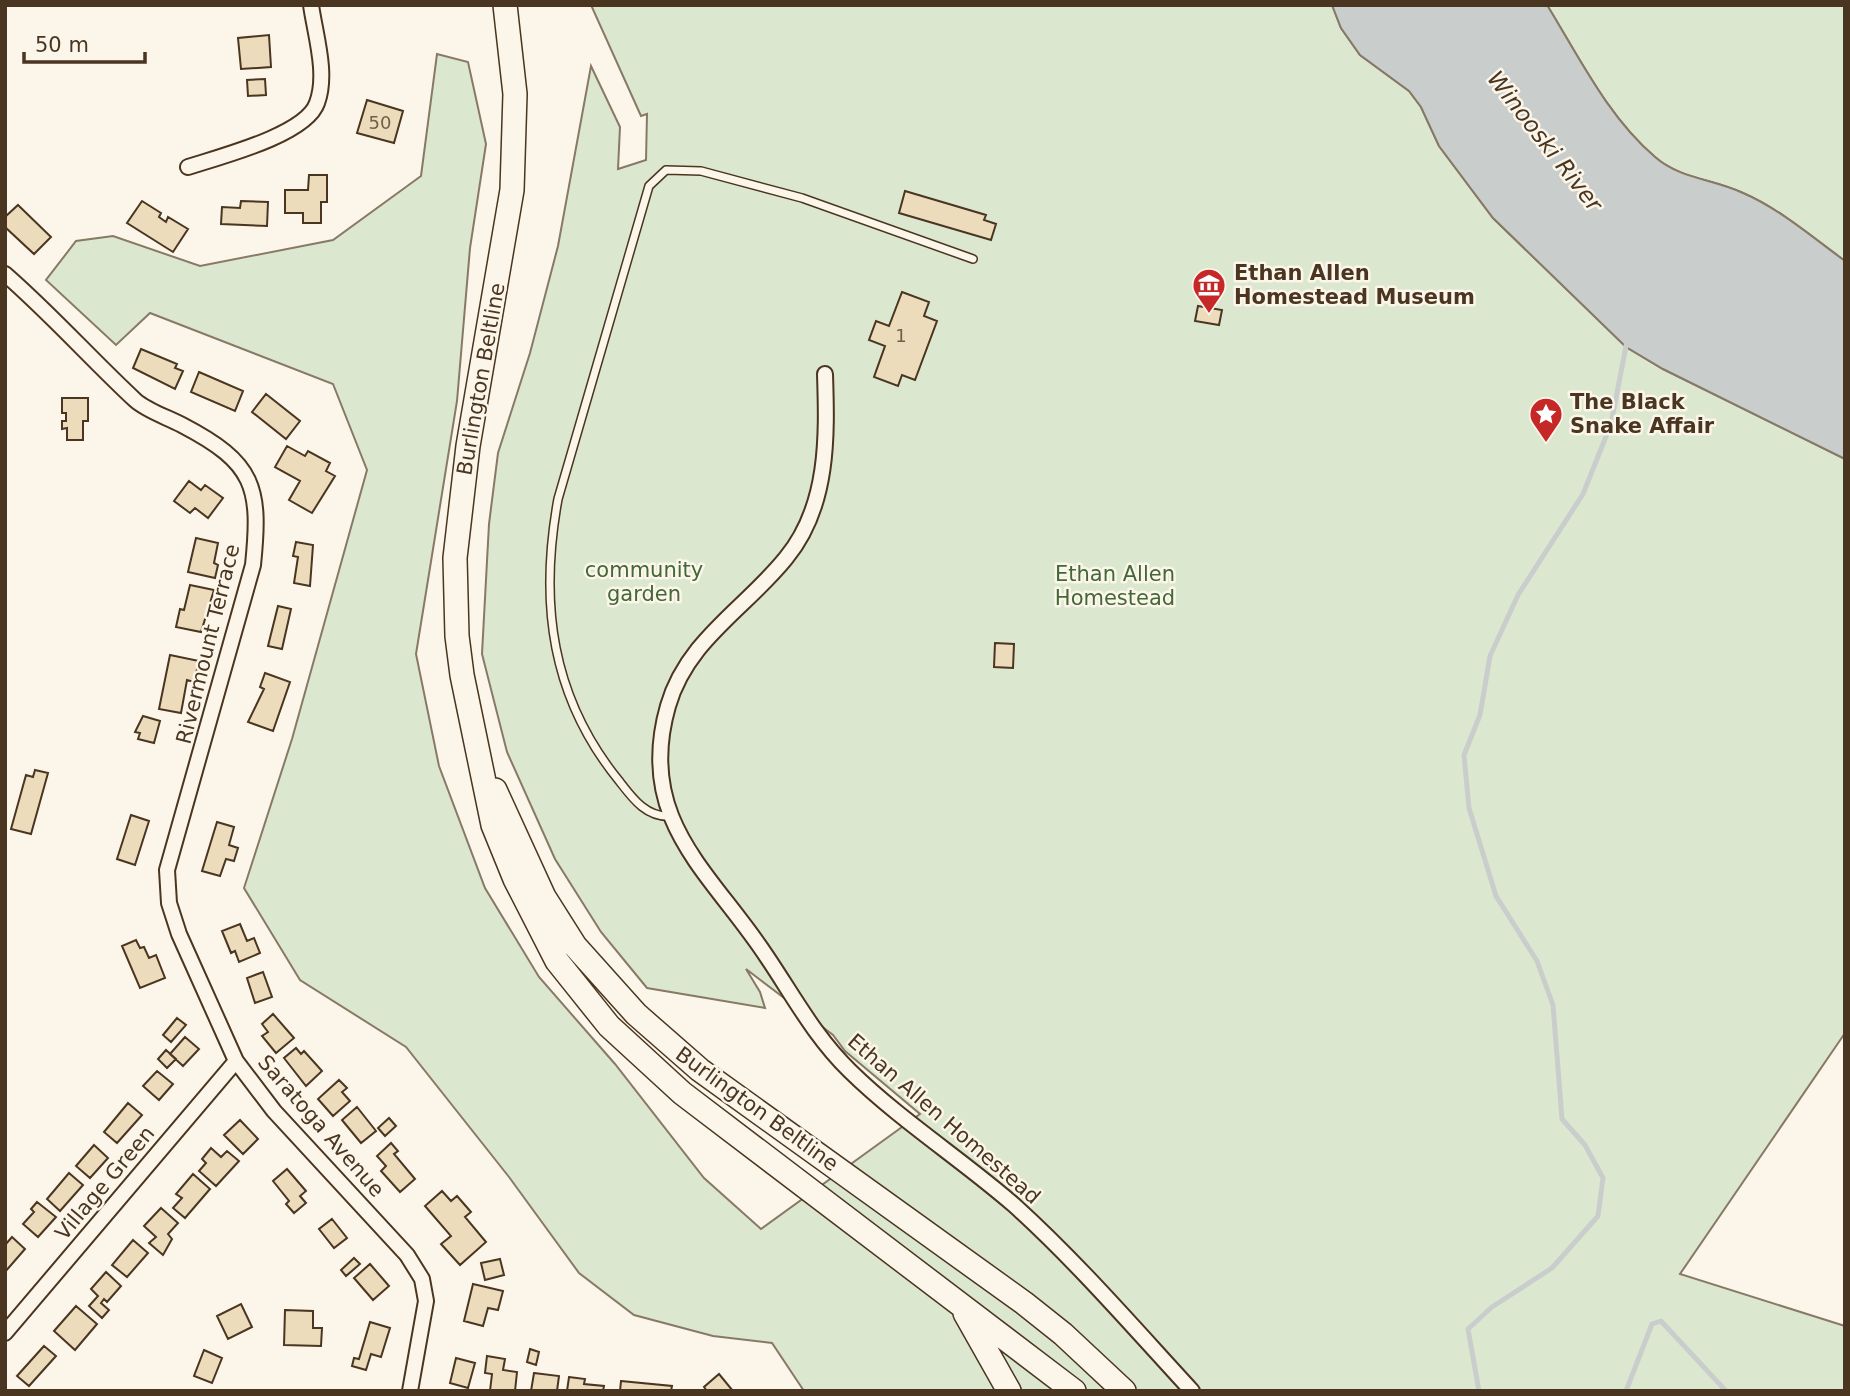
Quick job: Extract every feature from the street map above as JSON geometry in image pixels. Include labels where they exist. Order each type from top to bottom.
[{"type":"main road","name":"Burlington Beltline","points":[[505,5],[515,94],[512,190],[468,446],[455,558],[457,636],[477,752],[493,825],[515,879],[557,961],[609,1026],[682,1093],[1074,1391]]},
{"type":"main road","name":"Burlington Beltline","points":[[477,752],[544,897],[575,946],[636,1014],[700,1070],[1024,1303],[1063,1334],[1124,1391]]},
{"type":"main road","points":[[955,1298],[979,1334],[1009,1391]]},
{"type":"street","points":[[188,167],[275,136],[300,123],[317,104],[321,80],[311,5]]},
{"type":"street","name":"Rivermount Terrace","points":[[5,274],[48,312],[138,402],[209,439],[236,460],[253,489],[258,515],[253,565],[173,844]]},
{"type":"street","name":"Ethan Allen Homestead","points":[[825,374],[827,439],[820,486],[808,521],[789,556],[706,636],[674,685],[664,719],[662,750],[663,786],[671,816],[683,845],[698,867],[731,903],[804,1017],[850,1072],[1014,1206],[1192,1391]]},
{"type":"street","name":"Saratoga Avenue","points":[[173,844],[167,870],[169,902],[179,934],[236,1061],[274,1111],[407,1255],[422,1279],[425,1301],[410,1391]]},
{"type":"street","name":"Village Green","points":[[5,1333],[236,1061]]},
{"type":"lane","points":[[671,816],[661,817],[637,804],[602,761],[559,669],[548,600],[552,532],[558,499],[649,186],[666,170],[685,169],[780,192],[973,259]]},
{"type":"green space","name":"Ethan Allen Homestead","points":[[591,5],[1332,5],[1341,28],[1360,55],[1409,91],[1421,107],[1439,146],[1493,218],[1626,347],[1663,369],[1845,459],[1845,1033],[1680,1274],[1845,1326],[1845,1391],[804,1391],[772,1343],[713,1336],[634,1315],[579,1273],[509,1177],[406,1047],[300,980],[244,888],[292,739],[367,470],[333,384],[150,313],[116,345],[46,280],[76,241],[113,236],[200,266],[333,240],[421,176],[437,54],[468,62],[486,144],[470,248],[457,401],[416,654],[439,766],[485,888],[539,977],[615,1064],[704,1178],[761,1229],[920,1114],[845,1051],[833,1035],[746,969],[760,992],[765,1008],[647,988],[601,932],[555,859],[507,752],[482,654],[489,524],[498,453],[530,353],[558,246],[591,66],[620,127],[618,169],[646,160],[647,114],[641,116]]},
{"type":"green space","points":[[1547,5],[1845,5],[1845,261],[1770,207],[1732,188],[1675,170],[1655,157],[1638,141],[1609,105]]},
{"type":"water","name":"Winooski River","points":[[1332,5],[1547,5],[1609,105],[1638,141],[1655,157],[1675,170],[1732,188],[1770,207],[1845,261],[1845,459],[1663,369],[1626,347],[1493,218],[1439,146],[1421,107],[1409,91],[1360,55],[1341,28]]},
{"type":"building","points":[[269,35],[271,67],[241,69],[238,38]]},
{"type":"building","points":[[265,79],[266,95],[248,96],[247,80]]},
{"type":"building","points":[[367,100],[403,111],[394,143],[357,133]]},
{"type":"building","points":[[309,175],[327,175],[327,202],[321,202],[321,223],[303,223],[303,213],[285,213],[285,190],[308,190]]},
{"type":"building","points":[[905,191],[986,215],[984,220],[996,224],[991,240],[899,213]]},
{"type":"building","points":[[142,201],[161,213],[159,217],[166,222],[168,217],[188,229],[173,252],[127,223]]},
{"type":"building","points":[[241,201],[268,202],[267,226],[221,224],[222,207],[240,208]]},
{"type":"building","points":[[18,205],[51,237],[34,254],[5,227],[5,217]]},
{"type":"building","points":[[902,292],[929,302],[924,316],[937,321],[915,380],[902,375],[898,386],[874,377],[885,346],[869,340],[876,321],[889,326]]},
{"type":"building","name":"Ethan Allen Homestead Museum","points":[[1198,306],[1222,310],[1219,325],[1195,321]]},
{"type":"building","points":[[141,349],[177,364],[175,368],[183,371],[175,389],[133,368]]},
{"type":"building","points":[[199,372],[243,391],[235,411],[191,392]]},
{"type":"building","points":[[266,394],[300,421],[286,439],[252,412]]},
{"type":"building","points":[[62,398],[88,398],[88,421],[83,421],[83,440],[67,440],[67,428],[62,429],[66,413],[62,413]]},
{"type":"building","points":[[287,446],[305,456],[308,451],[330,463],[326,471],[335,476],[312,513],[289,500],[300,481],[275,467]]},
{"type":"building","points":[[189,481],[201,490],[205,485],[223,498],[208,518],[195,508],[190,513],[174,501]]},
{"type":"building","points":[[196,538],[218,543],[214,563],[218,565],[215,578],[188,572]]},
{"type":"building","points":[[296,542],[313,545],[310,586],[294,583],[298,557],[293,556]]},
{"type":"building","points":[[190,585],[214,590],[201,632],[176,627],[180,609],[184,610]]},
{"type":"building","points":[[278,606],[291,609],[282,649],[268,646]]},
{"type":"building","points":[[995,643],[1014,644],[1013,668],[994,667]]},
{"type":"building","points":[[170,655],[199,661],[194,682],[187,680],[181,713],[159,709]]},
{"type":"building","points":[[265,673],[290,682],[273,731],[248,722],[264,689],[260,687]]},
{"type":"building","points":[[143,716],[160,721],[154,743],[138,739],[140,733],[135,732]]},
{"type":"building","points":[[35,770],[48,773],[31,834],[11,829],[26,775],[33,777]]},
{"type":"building","points":[[131,815],[149,821],[135,865],[117,859]]},
{"type":"building","points":[[217,822],[234,827],[229,845],[238,848],[234,861],[226,859],[220,876],[202,871]]},
{"type":"building","points":[[240,924],[247,941],[254,938],[260,953],[239,962],[235,951],[231,953],[222,931]]},
{"type":"building","points":[[136,940],[140,948],[144,947],[149,958],[156,955],[165,978],[140,988],[122,946]]},
{"type":"building","points":[[263,972],[272,997],[255,1003],[247,978]]},
{"type":"building","points":[[273,1014],[294,1038],[276,1053],[262,1036],[268,1032],[262,1024]]},
{"type":"building","points":[[177,1018],[186,1025],[171,1042],[163,1035]]},
{"type":"building","points":[[185,1037],[199,1049],[183,1066],[170,1054]]},
{"type":"building","points":[[296,1048],[301,1054],[304,1051],[322,1071],[306,1086],[284,1058]]},
{"type":"building","points":[[166,1050],[176,1059],[167,1068],[158,1059]]},
{"type":"building","points":[[157,1071],[173,1084],[159,1100],[143,1086]]},
{"type":"building","points":[[339,1080],[347,1088],[342,1092],[350,1101],[333,1116],[318,1099]]},
{"type":"building","points":[[128,1103],[142,1115],[117,1143],[104,1132]]},
{"type":"building","points":[[357,1107],[376,1131],[361,1143],[342,1120]]},
{"type":"building","points":[[389,1118],[396,1126],[385,1136],[378,1128]]},
{"type":"building","points":[[240,1120],[258,1139],[243,1154],[224,1135]]},
{"type":"building","points":[[391,1143],[398,1151],[394,1154],[415,1179],[400,1192],[381,1171],[386,1166],[377,1156]]},
{"type":"building","points":[[94,1145],[108,1158],[90,1178],[76,1166]]},
{"type":"building","points":[[211,1148],[221,1157],[227,1151],[239,1161],[216,1186],[199,1171],[206,1163],[202,1159]]},
{"type":"building","points":[[287,1169],[306,1191],[300,1196],[306,1203],[294,1213],[286,1204],[289,1201],[273,1181]]},
{"type":"building","points":[[69,1173],[83,1185],[60,1211],[47,1199]]},
{"type":"building","points":[[193,1174],[210,1189],[185,1218],[173,1208],[182,1198],[176,1194]]},
{"type":"building","points":[[442,1191],[451,1201],[457,1196],[471,1212],[465,1217],[486,1242],[460,1265],[441,1244],[451,1236],[425,1206]]},
{"type":"building","points":[[37,1202],[56,1217],[38,1237],[23,1224],[34,1212],[31,1209]]},
{"type":"building","points":[[161,1208],[178,1223],[168,1234],[172,1239],[163,1255],[149,1243],[156,1237],[144,1226]]},
{"type":"building","points":[[332,1219],[347,1238],[334,1248],[319,1229]]},
{"type":"building","points":[[12,1237],[25,1249],[5,1272],[5,1245]]},
{"type":"building","points":[[133,1240],[148,1253],[127,1277],[112,1265]]},
{"type":"building","points":[[354,1258],[360,1264],[346,1276],[341,1270]]},
{"type":"building","points":[[500,1259],[504,1275],[485,1280],[481,1263]]},
{"type":"building","points":[[370,1264],[389,1286],[373,1300],[354,1278]]},
{"type":"building","points":[[106,1272],[121,1286],[107,1302],[104,1299],[101,1303],[109,1310],[102,1318],[89,1306],[98,1296],[91,1289]]},
{"type":"building","points":[[473,1284],[503,1291],[498,1310],[488,1308],[483,1326],[464,1321]]},
{"type":"building","points":[[241,1304],[252,1327],[228,1339],[217,1316]]},
{"type":"building","points":[[76,1306],[97,1324],[75,1350],[54,1331]]},
{"type":"building","points":[[285,1310],[313,1311],[313,1328],[322,1328],[321,1346],[284,1345]]},
{"type":"building","points":[[370,1322],[390,1328],[381,1357],[371,1354],[366,1370],[352,1366],[354,1358],[359,1359]]},
{"type":"building","points":[[44,1346],[56,1356],[29,1386],[17,1376]]},
{"type":"building","points":[[530,1349],[539,1352],[536,1365],[527,1362]]},
{"type":"building","points":[[204,1350],[222,1358],[212,1383],[194,1376]]},
{"type":"building","points":[[487,1356],[505,1359],[503,1370],[517,1372],[515,1391],[490,1391],[492,1374],[485,1373]]},
{"type":"building","points":[[456,1358],[475,1363],[468,1388],[450,1383]]},
{"type":"building","points":[[534,1373],[559,1376],[557,1391],[531,1391]]},
{"type":"building","points":[[719,1374],[733,1391],[707,1391],[704,1387]]},
{"type":"building","points":[[569,1377],[585,1379],[584,1384],[604,1386],[603,1391],[567,1391]]},
{"type":"building","points":[[621,1381],[672,1386],[671,1391],[620,1391]]},
{"type":"waterway","points":[[1479,1391],[1468,1329],[1492,1307],[1552,1268],[1598,1216],[1603,1178],[1585,1145],[1562,1119],[1553,1005],[1537,961],[1496,896],[1469,808],[1464,755],[1480,715],[1490,656],[1518,595],[1583,494],[1611,424],[1627,341]]},
{"type":"waterway","points":[[1626,1391],[1652,1324],[1661,1321],[1726,1391]]},
{"type":"place","name":"Ethan Allen Homestead Museum","points":[[1209,315]]},
{"type":"place","name":"The Black Snake Affair","points":[[1546,444]]},
{"type":"park label","name":"community garden","points":[[644,582]]}]
